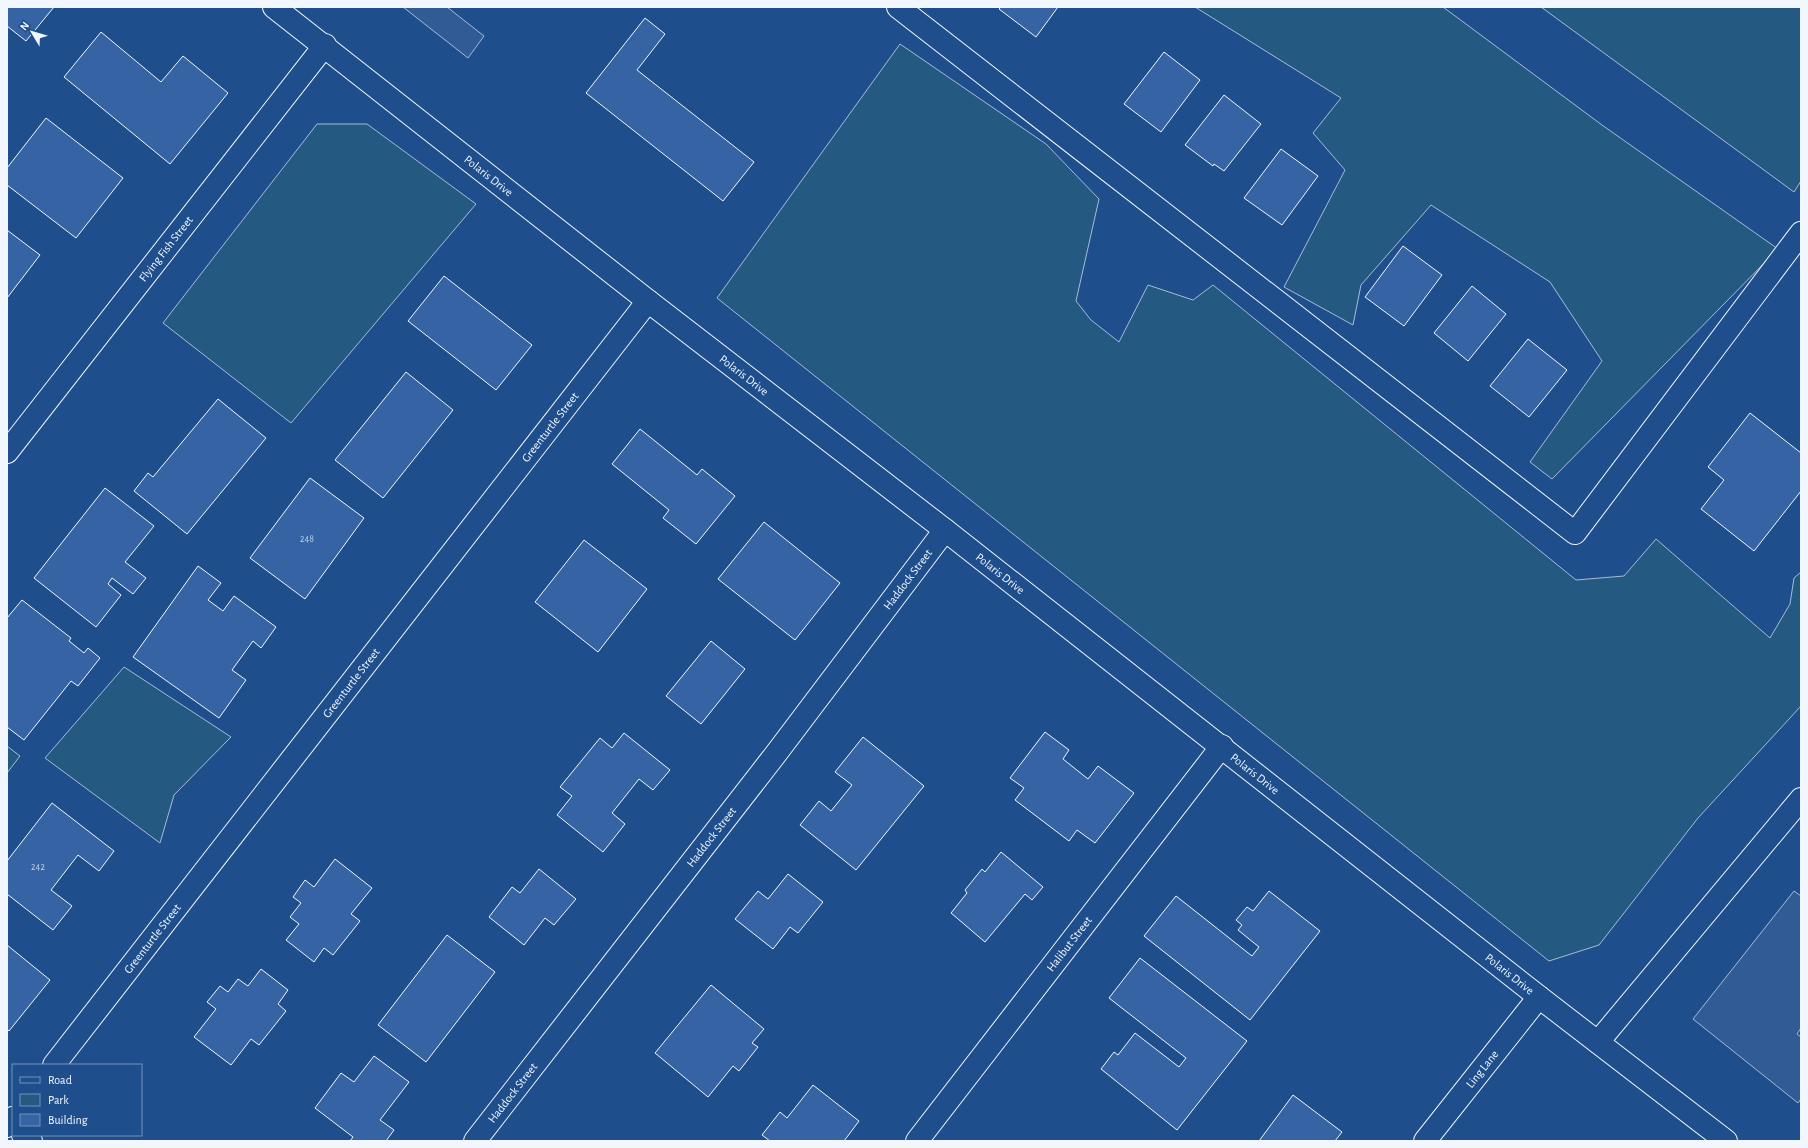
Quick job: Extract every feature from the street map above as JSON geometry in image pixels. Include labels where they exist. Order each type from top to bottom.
[{"type":"street","name":"Polaris Drive","points":[[274,7],[325,45],[648,301],[1222,746],[1539,997],[1726,1141]]},
{"type":"street","points":[[898,7],[1575,533],[1801,233]]},
{"type":"street","name":"Flying Fish Street","points":[[7,452],[325,45]]},
{"type":"street","name":"Greenturtle Street","points":[[55,1064],[648,301]]},
{"type":"street","name":"Haddock Street","points":[[475,1141],[775,754],[945,530]]},
{"type":"street","name":"Halibut Street","points":[[917,1141],[1222,746]]},
{"type":"street","points":[[1598,1042],[1801,799]]},
{"type":"street","name":"Ling Lane","points":[[1425,1141],[1539,997]]},
{"type":"green space","points":[[1195,7],[1443,7],[1602,125],[1778,249],[1552,479],[1530,462],[1602,361],[1550,282],[1431,205],[1361,285],[1353,325],[1284,287],[1345,170],[1313,133],[1341,98]]},
{"type":"green space","points":[[1541,7],[1801,7],[1801,181],[1794,192]]},
{"type":"green space","points":[[900,44],[1046,144],[1099,199],[1076,301],[1091,320],[1119,342],[1148,285],[1193,300],[1213,285],[1576,580],[1624,576],[1656,539],[1770,638],[1790,604],[1794,578],[1801,572],[1801,706],[1698,818],[1599,945],[1549,961],[717,298]]},
{"type":"green space","points":[[317,124],[367,124],[476,204],[291,423],[163,323]]},
{"type":"green space","points":[[124,667],[231,737],[174,795],[160,843],[45,758]]},
{"type":"green space","points":[[7,746],[20,756],[7,773]]},
{"type":"shaded area","points":[[403,7],[447,7],[484,36],[468,58]]},
{"type":"shaded area","points":[[1794,891],[1801,896],[1801,1028],[1797,1034],[1801,1037],[1801,1099],[1798,1103],[1693,1019]]},
{"type":"building","points":[[7,7],[54,7],[26,41],[7,26]]},
{"type":"building","points":[[1001,7],[1058,7],[1036,37],[999,9]]},
{"type":"building","points":[[645,18],[665,34],[637,70],[754,162],[723,201],[586,93]]},
{"type":"building","points":[[101,32],[161,82],[183,56],[228,93],[170,164],[64,77]]},
{"type":"building","points":[[1164,52],[1200,80],[1161,132],[1124,104]]},
{"type":"building","points":[[1224,95],[1261,124],[1224,171],[1214,164],[1213,166],[1185,145]]},
{"type":"building","points":[[46,118],[123,178],[76,238],[7,185],[7,168]]},
{"type":"building","points":[[1281,149],[1318,176],[1282,225],[1244,198]]},
{"type":"building","points":[[7,230],[40,255],[7,298]]},
{"type":"building","points":[[1403,246],[1442,275],[1404,326],[1365,297]]},
{"type":"building","points":[[444,276],[532,345],[496,390],[408,321]]},
{"type":"building","points":[[1472,286],[1506,314],[1468,361],[1434,333]]},
{"type":"building","points":[[1528,339],[1567,370],[1529,417],[1490,386]]},
{"type":"building","points":[[406,372],[453,410],[383,498],[335,460]]},
{"type":"building","points":[[218,399],[266,438],[187,534],[134,491],[148,473],[153,477]]},
{"type":"building","points":[[1750,413],[1801,453],[1801,491],[1754,551],[1701,509],[1724,480],[1708,467]]},
{"type":"building","points":[[640,429],[697,475],[702,469],[735,496],[696,544],[663,518],[669,510],[612,464]]},
{"type":"building","points":[[310,478],[364,518],[305,599],[250,558]]},
{"type":"building","points":[[105,488],[154,526],[125,562],[146,578],[133,594],[112,578],[108,584],[121,595],[96,627],[34,578]]},
{"type":"building","points":[[764,522],[840,583],[795,640],[718,579]]},
{"type":"building","points":[[584,540],[647,589],[598,652],[535,602]]},
{"type":"building","points":[[198,566],[221,583],[208,600],[223,611],[234,596],[276,627],[261,648],[253,641],[232,670],[246,680],[219,718],[133,657]]},
{"type":"building","points":[[22,600],[71,638],[69,641],[84,653],[88,648],[100,658],[78,686],[71,681],[24,740],[7,727],[7,618]]},
{"type":"building","points":[[711,641],[745,669],[701,724],[666,696]]},
{"type":"building","points":[[1045,732],[1069,750],[1063,759],[1088,779],[1098,766],[1134,793],[1095,843],[1077,830],[1069,841],[1015,800],[1024,788],[1010,778]]},
{"type":"building","points":[[624,733],[670,770],[653,790],[639,779],[612,813],[625,824],[603,852],[557,815],[572,796],[560,787],[600,738],[612,748]]},
{"type":"building","points":[[863,737],[924,786],[856,870],[800,825],[819,801],[831,811],[852,785],[835,772]]},
{"type":"building","points":[[52,803],[114,851],[99,871],[78,855],[51,890],[72,906],[53,930],[7,894],[7,861]]},
{"type":"building","points":[[1001,852],[1043,887],[1032,900],[1025,894],[985,942],[951,913],[967,893],[965,890],[982,869],[985,872]]},
{"type":"building","points":[[335,859],[372,888],[351,914],[360,921],[333,955],[324,948],[314,962],[286,940],[299,924],[290,917],[301,903],[293,897],[305,880],[314,887]]},
{"type":"building","points":[[539,869],[576,899],[554,925],[545,918],[524,945],[489,917],[512,887],[520,893]]},
{"type":"building","points":[[788,874],[823,902],[798,933],[790,927],[773,949],[735,919],[758,891],[768,899]]},
{"type":"building","points":[[1269,891],[1320,931],[1250,1020],[1144,936],[1176,896],[1252,956],[1259,947],[1238,930],[1242,925],[1236,920],[1247,907],[1253,911]]},
{"type":"building","points":[[447,935],[495,972],[426,1062],[378,1025]]},
{"type":"building","points":[[7,945],[50,980],[9,1031],[7,1029]]},
{"type":"building","points":[[1140,958],[1247,1041],[1177,1130],[1101,1069],[1114,1052],[1118,1055],[1135,1033],[1179,1067],[1186,1058],[1109,998]]},
{"type":"building","points":[[261,969],[288,990],[278,1004],[286,1011],[259,1045],[251,1039],[231,1065],[194,1037],[216,1009],[207,1002],[220,986],[228,992],[238,979],[248,986]]},
{"type":"building","points":[[711,985],[764,1029],[752,1043],[758,1047],[739,1071],[733,1066],[708,1097],[655,1053]]},
{"type":"building","points":[[374,1056],[409,1082],[380,1120],[394,1130],[386,1141],[350,1141],[353,1137],[315,1108],[341,1073],[354,1082]]},
{"type":"building","points":[[813,1085],[859,1121],[844,1141],[770,1141],[762,1135],[780,1112],[787,1118]]},
{"type":"building","points":[[1293,1095],[1342,1132],[1335,1141],[1259,1141]]}]
